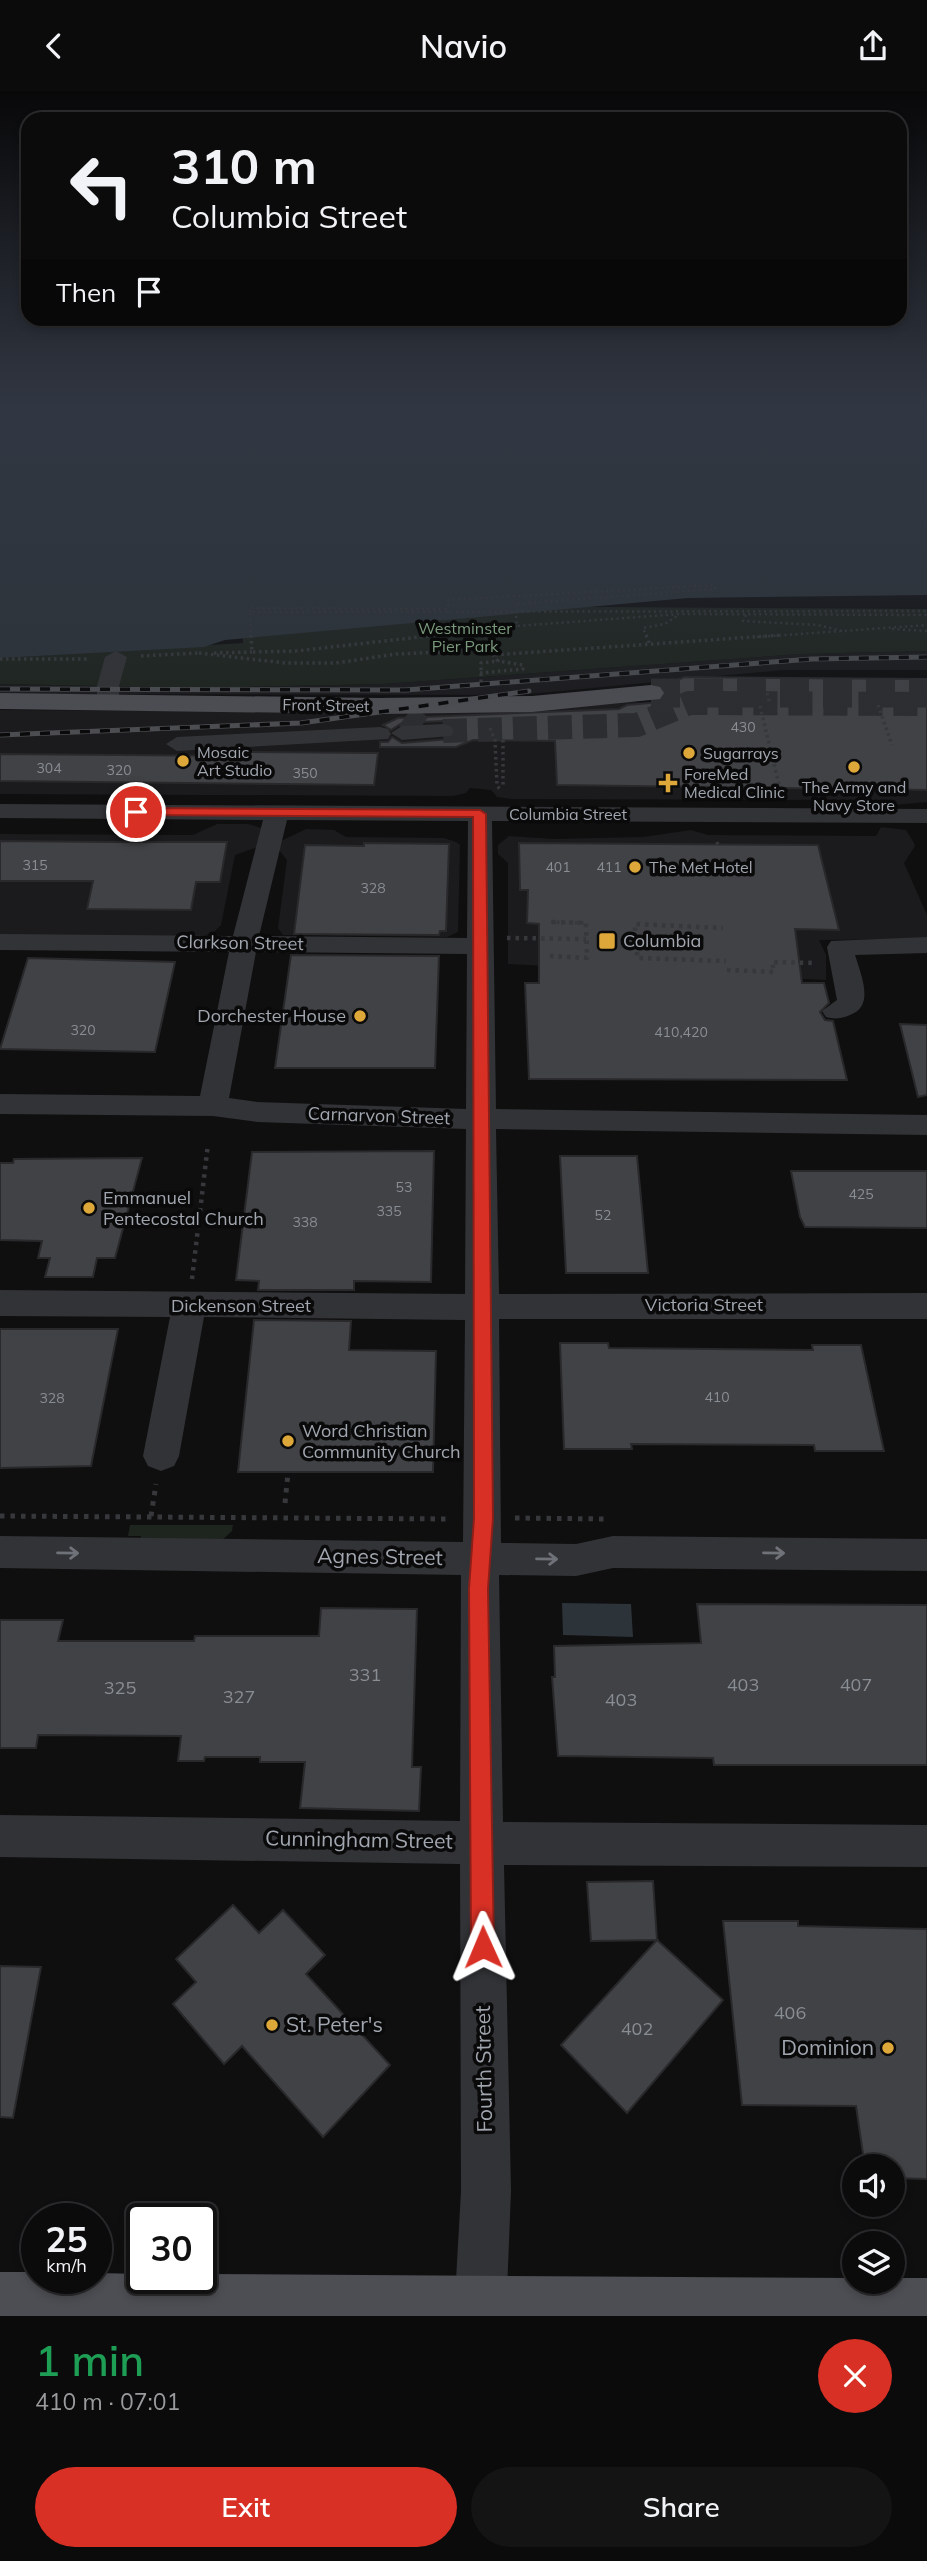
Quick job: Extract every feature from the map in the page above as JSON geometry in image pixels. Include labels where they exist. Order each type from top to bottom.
[{"type":"main road","name":"Front Street","points":[[0,701],[108,701],[410,726],[532,704],[651,693]]},
{"type":"main road","points":[[0,2304],[480,2313],[927,2310]]},
{"type":"street","points":[[108,701],[108,686],[116,657]]},
{"type":"street","points":[[177,744],[410,726]]},
{"type":"street","name":"Columbia Street","points":[[0,811],[923,816]]},
{"type":"street","points":[[213,1106],[244,943],[277,813]]},
{"type":"street","name":"Fourth Street","points":[[480,814],[483,1518],[479,1559],[486,2191],[480,2313]]},
{"type":"street","points":[[923,816],[927,843]]},
{"type":"street","name":"Clarkson Street","points":[[0,941],[480,946]]},
{"type":"street","points":[[836,1011],[850,1004],[851,992],[830,955],[927,945]]},
{"type":"street","name":"Carnarvon Street","points":[[0,1104],[213,1106],[257,1112],[480,1119],[927,1125]]},
{"type":"street","points":[[161,1456],[189,1298]]},
{"type":"street","name":"Dickenson Street","points":[[0,1303],[189,1298],[481,1307]]},
{"type":"street","name":"Victoria Street","points":[[481,1307],[927,1306]]},
{"type":"street","name":"Agnes Street","points":[[0,1552],[576,1560],[613,1552],[927,1555]]},
{"type":"street","name":"Cunningham Street","points":[[0,1836],[927,1846]]},
{"type":"path","points":[[448,610],[448,600],[714,585],[715,589],[515,604],[517,626]]},
{"type":"path","points":[[515,610],[927,613],[678,612],[483,629],[296,651],[252,652],[250,612],[515,610]]},
{"type":"path","points":[[650,645],[643,628],[665,624],[678,612]]},
{"type":"path","points":[[746,614],[743,621],[760,625],[826,624],[843,631]]},
{"type":"path","points":[[493,655],[927,625]]},
{"type":"path","points":[[884,628],[927,631]]},
{"type":"path","points":[[483,629],[489,650],[498,661]]},
{"type":"path","points":[[198,653],[285,663],[336,663],[396,654],[489,650]]},
{"type":"path","points":[[480,673],[523,669],[523,665],[498,661],[481,663]]},
{"type":"path","points":[[767,693],[770,704]]},
{"type":"path","points":[[878,705],[892,745]]},
{"type":"path","points":[[760,706],[780,788]]},
{"type":"path","points":[[495,740],[497,786]]},
{"type":"path","points":[[503,740],[503,787]]},
{"type":"path","points":[[550,956],[587,958],[586,923],[551,922]]},
{"type":"path","points":[[635,930],[635,924],[723,928]]},
{"type":"path","points":[[532,937],[586,939]]},
{"type":"path","points":[[637,952],[637,958],[726,961]]},
{"type":"path","points":[[727,969],[774,972],[772,962],[830,955]]},
{"type":"path","points":[[189,1298],[208,1144]]},
{"type":"path","points":[[285,1503],[288,1473]]},
{"type":"path","points":[[0,1516],[458,1518]]},
{"type":"shaded area","points":[[0,513],[927,513],[927,595],[688,598],[225,640],[204,647],[0,658]]},
{"type":"shaded area","points":[[927,651],[927,670],[783,670],[518,695],[0,694],[0,684],[203,688],[383,684],[801,654]]},
{"type":"shaded area","points":[[620,701],[722,709],[927,711],[927,802],[894,805],[870,800],[512,799],[497,797],[491,790],[470,788],[466,793],[453,796],[0,794],[0,710],[427,712]]},
{"type":"shaded area","points":[[217,824],[248,824],[262,828],[260,846],[235,855],[221,925],[213,933],[203,936],[0,936],[0,834],[193,835]]},
{"type":"shaded area","points":[[881,827],[906,830],[914,843],[915,846],[904,863],[927,915],[927,939],[819,940],[826,955],[826,980],[508,964],[508,863],[498,854],[498,845],[509,836],[553,839],[643,837],[691,830],[708,835],[876,836]]},
{"type":"shaded area","points":[[306,829],[334,830],[346,837],[444,838],[456,842],[460,845],[458,932],[447,937],[283,935],[278,928],[287,860],[279,850],[281,841]]},
{"type":"shaded area","points":[[562,1603],[631,1604],[633,1637],[563,1635]]},
{"type":"green space","name":"Westminster Pier Park","points":[[241,605],[927,609],[927,651],[801,654],[383,684],[203,688],[0,684],[0,658],[243,643]]},
{"type":"green space","points":[[130,1525],[233,1525],[232,1531],[220,1542],[140,1541],[141,1536],[128,1536]]},
{"type":"building","points":[[684,677],[927,679],[927,790],[557,785],[555,741],[473,740],[456,747],[380,747],[380,742],[388,742],[392,737],[402,743],[451,739],[456,732],[453,725],[444,721],[402,723],[391,730],[383,725],[398,718],[619,709],[627,705],[660,702],[666,694],[663,687]]},
{"type":"building","points":[[239,752],[378,753],[374,785],[0,781],[0,754],[238,756]]},
{"type":"building","points":[[0,841],[227,842],[220,882],[196,882],[191,910],[87,909],[93,881],[0,881]]},
{"type":"building","points":[[364,843],[449,844],[446,931],[440,931],[439,935],[294,934],[305,845],[364,846]]},
{"type":"building","points":[[519,843],[818,845],[839,930],[795,929],[802,983],[824,983],[829,1003],[820,1012],[825,1020],[833,1021],[847,1080],[529,1079],[525,983],[539,983],[539,924],[527,923],[528,890],[520,890]]},
{"type":"building","name":"Dorchester House","points":[[291,955],[439,956],[435,1068],[275,1068]]},
{"type":"building","points":[[28,958],[175,962],[155,1052],[0,1049]]},
{"type":"building","points":[[900,1024],[927,1025],[927,1095],[918,1097]]},
{"type":"building","points":[[434,1151],[431,1282],[354,1281],[354,1290],[258,1290],[259,1281],[236,1280],[252,1152]]},
{"type":"building","points":[[560,1156],[637,1156],[648,1273],[566,1273]]},
{"type":"building","name":"Emmanuel Pentecostal Church","points":[[142,1158],[115,1258],[97,1258],[93,1277],[45,1277],[50,1258],[38,1258],[42,1241],[0,1240],[0,1163],[13,1163],[14,1159]]},
{"type":"building","points":[[791,1171],[927,1171],[927,1228],[805,1227],[800,1217]]},
{"type":"building","points":[[254,1320],[351,1321],[349,1350],[436,1351],[433,1472],[238,1472]]},
{"type":"building","points":[[0,1329],[118,1329],[91,1466],[0,1468]]},
{"type":"building","points":[[560,1343],[608,1343],[609,1348],[813,1350],[812,1345],[861,1345],[884,1451],[815,1451],[814,1445],[631,1444],[632,1449],[564,1449]]},
{"type":"building","points":[[697,1604],[927,1605],[927,1765],[714,1765],[713,1758],[558,1756],[552,1677],[555,1677],[554,1646],[701,1643]]},
{"type":"building","points":[[321,1608],[417,1609],[412,1767],[421,1767],[419,1811],[300,1808],[305,1762],[260,1762],[260,1757],[205,1757],[204,1761],[178,1761],[181,1736],[38,1735],[36,1748],[0,1748],[0,1620],[63,1620],[58,1641],[194,1641],[195,1636],[319,1636]]},
{"type":"building","points":[[653,1881],[657,1940],[591,1941],[587,1882]]},
{"type":"building","name":"St. Peter's","points":[[233,1905],[259,1933],[283,1910],[325,1955],[306,1974],[390,2065],[323,2137],[242,2046],[224,2064],[173,2004],[196,1982],[176,1959]]},
{"type":"building","points":[[723,1921],[798,1921],[798,1926],[927,1929],[927,2179],[905,2178],[905,2154],[863,2154],[856,2106],[742,2105]]},
{"type":"building","points":[[657,1940],[723,2000],[627,2113],[561,2045]]},
{"type":"building","points":[[0,1966],[41,1967],[13,2118],[0,2117]]},
{"type":"tunnel","points":[[651,693],[927,693]]},
{"type":"tunnel","points":[[443,731],[637,725],[689,703],[927,704]]},
{"type":"tunnel","points":[[406,716],[421,727]]},
{"type":"railway","points":[[0,689],[406,690],[812,659],[927,657]]},
{"type":"railway","points":[[0,735],[301,723],[529,691]]},
{"type":"place","name":"Sugarrays","points":[[689,753]]},
{"type":"place","name":"Mosaic Art Studio","points":[[183,761]]},
{"type":"place","name":"The Army and Navy Store","points":[[854,767]]},
{"type":"place","name":"ForeMed Medical Clinic","points":[[668,783]]},
{"type":"place","name":"The Met Hotel","points":[[635,867]]},
{"type":"place","name":"Columbia","points":[[607,941]]},
{"type":"place","name":"Dorchester House","points":[[360,1016]]},
{"type":"place","name":"Emmanuel Pentecostal Church","points":[[89,1208]]},
{"type":"place","name":"Word Christian Community Church","points":[[288,1441]]},
{"type":"place","name":"St. Peter's","points":[[272,2025]]},
{"type":"place","name":"Dominion","points":[[888,2048]]},
{"type":"route","points":[[136,812],[480,814],[483,1518],[478,1589],[483,1947]]}]
